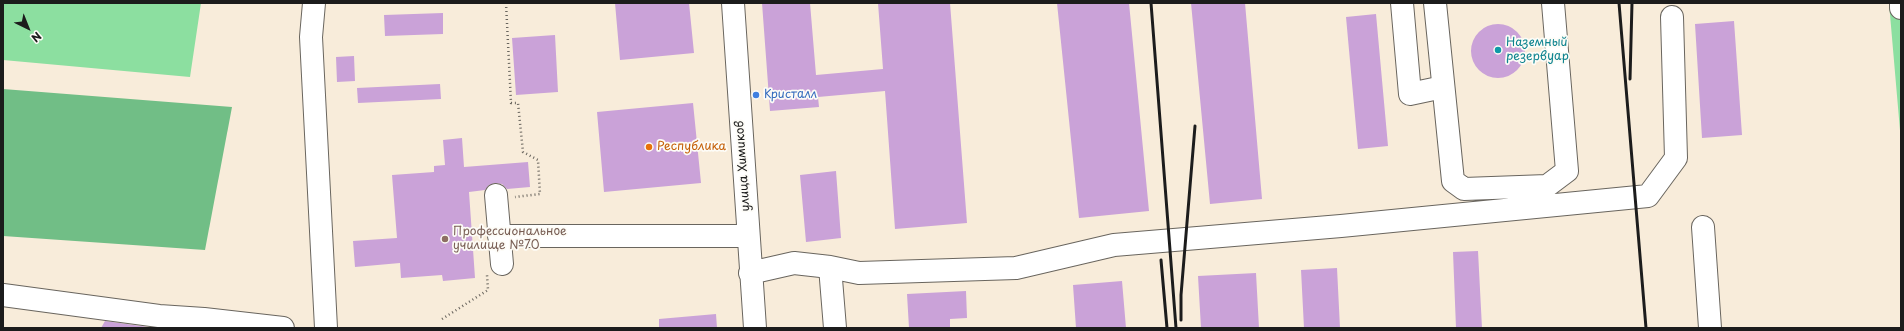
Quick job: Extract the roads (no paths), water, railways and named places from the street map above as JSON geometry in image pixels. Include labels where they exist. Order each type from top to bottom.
[{"type":"street","points":[[314,3],[311,37],[326,328]]},
{"type":"street","name":"улица Химиков","points":[[733,3],[747,236],[755,328]]},
{"type":"street","points":[[1402,3],[1410,94],[1443,87]]},
{"type":"street","points":[[1435,3],[1453,181],[1464,189],[1547,186],[1566,171],[1554,3]]},
{"type":"street","points":[[1900,3],[1901,8]]},
{"type":"street","points":[[750,273],[794,263],[830,267],[858,273],[1016,268],[1114,245],[1465,214],[1648,196],[1676,158],[1672,17]]},
{"type":"street","points":[[1464,189],[1465,214]]},
{"type":"street","points":[[494,266],[499,236],[496,197]]},
{"type":"street","points":[[1703,227],[1710,328]]},
{"type":"street","points":[[499,236],[747,236]]},
{"type":"street","points":[[830,267],[835,328]]},
{"type":"street","points":[[3,295],[153,322],[283,328]]},
{"type":"railway","points":[[1151,3],[1176,328]]},
{"type":"railway","points":[[1619,3],[1646,328]]},
{"type":"railway","points":[[1630,79],[1632,3]]},
{"type":"railway","points":[[1181,320],[1181,295],[1195,126]]},
{"type":"railway","points":[[1161,260],[1167,328]]},
{"type":"place","name":"Наземный резервуар","points":[[1498,50]]},
{"type":"place","name":"Кристалл","points":[[756,95]]},
{"type":"place","name":"Республика","points":[[649,147]]},
{"type":"place","name":"Профессиональное училище №70","points":[[445,239]]}]
